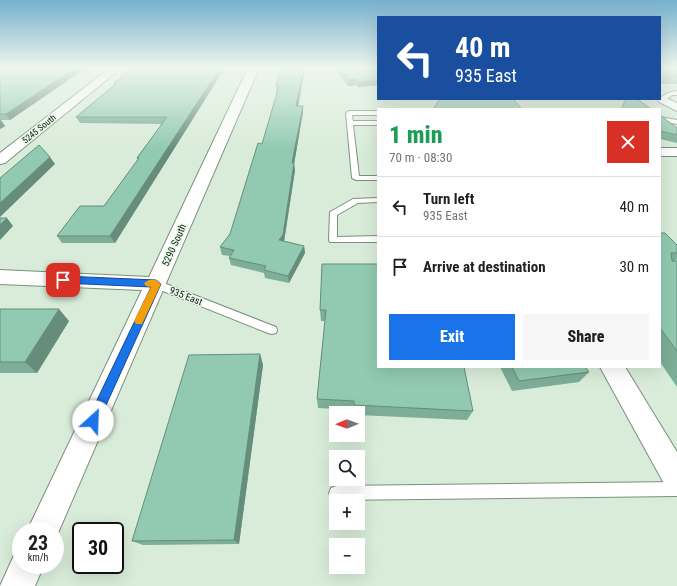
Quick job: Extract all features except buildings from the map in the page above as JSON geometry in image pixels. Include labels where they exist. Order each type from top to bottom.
[{"type":"street","name":"5245 South","points":[[0,160],[82,95]]},
{"type":"street","name":"5290 South","points":[[46,522],[242,95]]},
{"type":"street","points":[[661,152],[677,152]]},
{"type":"street","name":"935 East","points":[[0,277],[156,284]]},
{"type":"street","points":[[613,368],[677,479]]},
{"type":"street","points":[[17,586],[23,574]]},
{"type":"lane","points":[[377,113],[349,113],[356,178],[377,178]]},
{"type":"lane","points":[[661,119],[677,122]]},
{"type":"lane","points":[[350,124],[377,123]]},
{"type":"lane","points":[[377,200],[356,200],[333,214],[333,240],[377,239]]},
{"type":"lane","name":"935 East","points":[[156,284],[272,330]]},
{"type":"lane","points":[[336,493],[677,489]]},
{"type":"slow traffic","points":[[139,321],[156,284],[149,283]]},
{"type":"route","points":[[63,280],[156,284],[93,421]]}]
